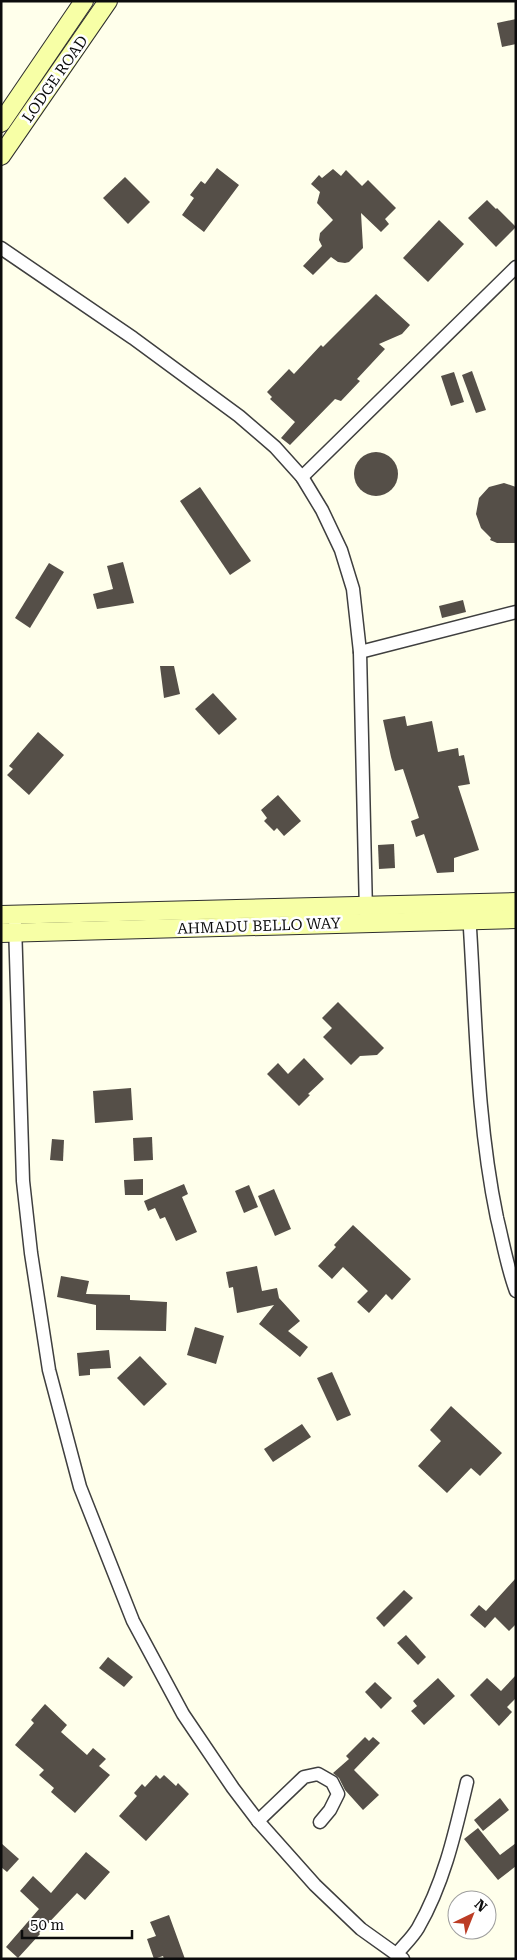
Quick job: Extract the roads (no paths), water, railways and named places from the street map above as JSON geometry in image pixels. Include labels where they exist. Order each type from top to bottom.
[{"type":"main road","name":"LODGE ROAD","points":[[1,123],[84,1]]},
{"type":"main road","name":"LODGE ROAD","points":[[1,156],[108,1]]},
{"type":"main road","name":"AHMADU BELLO WAY","points":[[9,933],[367,924],[469,912],[516,902]]},
{"type":"main road","name":"AHMADU BELLO WAY","points":[[8,915],[366,905],[469,912],[516,918]]},
{"type":"street","points":[[1,248],[133,338],[239,416],[275,447],[302,477],[322,510],[341,550],[353,588],[360,652],[367,924]]},
{"type":"street","points":[[302,477],[516,267]]},
{"type":"street","points":[[360,652],[516,612]]},
{"type":"street","points":[[469,912],[477,1069],[489,1180],[509,1274],[516,1291]]},
{"type":"street","points":[[8,915],[23,1181],[31,1253],[49,1370],[77,1478],[132,1621],[183,1714],[258,1821],[315,1886],[361,1929],[400,1957],[418,1929],[444,1873],[466,1782]]},
{"type":"street","points":[[258,1821],[304,1776],[318,1774],[332,1782],[338,1794],[330,1810],[320,1822]]}]
